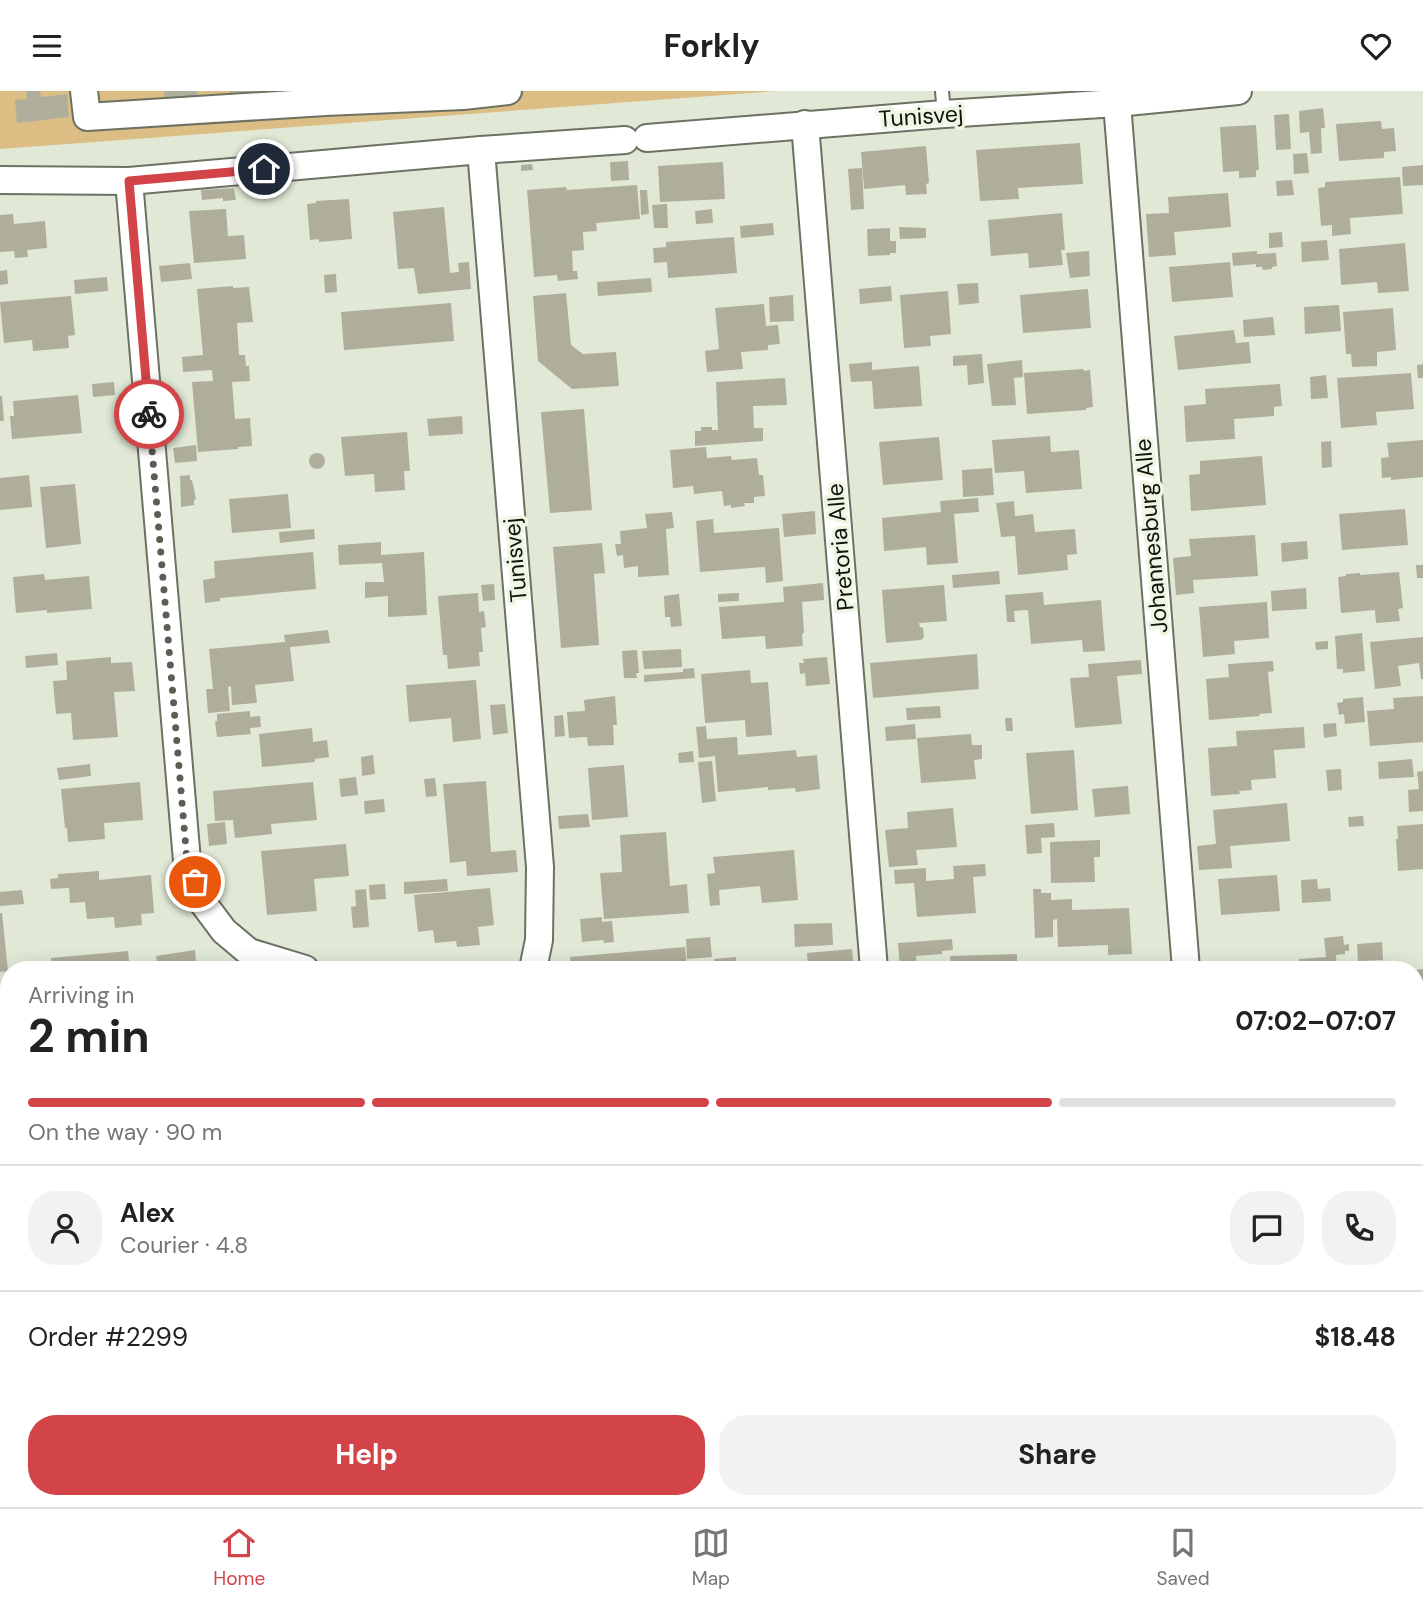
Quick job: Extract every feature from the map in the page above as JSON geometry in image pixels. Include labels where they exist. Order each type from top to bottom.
[{"type":"street","points":[[84,91],[87,117],[324,96],[463,96],[508,91]]},
{"type":"street","name":"Tunisvej","points":[[0,180],[129,181],[805,124],[943,102],[1117,103],[1238,91]]},
{"type":"street","name":"Johannesburg Alle","points":[[1117,103],[1185,961]]},
{"type":"street","name":"Pretoria Alle","points":[[805,124],[873,961]]},
{"type":"street","name":"Tunisvej","points":[[481,150],[541,867],[539,940],[535,961]]},
{"type":"street","points":[[129,181],[187,861],[203,902],[224,932],[249,952],[279,961]]},
{"type":"shaded area","points":[[0,91],[777,91],[0,149]]},
{"type":"building","points":[[26,91],[40,91],[41,97],[67,94],[69,117],[17,123],[15,100],[27,99]]},
{"type":"building","points":[[164,91],[197,91],[198,104],[166,106]]},
{"type":"building","points":[[229,91],[249,91],[250,103],[230,105]]},
{"type":"building","points":[[1323,108],[1325,128],[1321,128],[1322,153],[1311,154],[1309,132],[1300,133],[1299,111]]},
{"type":"building","points":[[1289,114],[1291,149],[1276,150],[1274,115]]},
{"type":"building","points":[[1381,121],[1382,129],[1394,128],[1396,151],[1384,152],[1384,158],[1339,161],[1336,124]]},
{"type":"building","points":[[1256,125],[1259,170],[1256,170],[1256,177],[1239,178],[1239,171],[1223,172],[1220,127]]},
{"type":"building","points":[[1080,143],[1083,184],[1018,188],[1019,199],[980,201],[976,150]]},
{"type":"building","points":[[926,146],[929,183],[926,184],[927,194],[906,195],[905,185],[864,189],[861,152]]},
{"type":"building","points":[[1307,153],[1309,173],[1294,174],[1293,154]]},
{"type":"building","points":[[628,161],[629,180],[611,181],[610,162]]},
{"type":"building","points":[[723,162],[725,199],[660,202],[658,166]]},
{"type":"building","points":[[532,164],[533,170],[521,171],[521,165]]},
{"type":"building","points":[[1423,165],[1423,185],[1403,186],[1402,167]]},
{"type":"building","points":[[862,168],[864,209],[851,210],[848,169]]},
{"type":"building","points":[[1400,177],[1403,214],[1350,218],[1351,234],[1332,236],[1332,225],[1321,226],[1318,188],[1325,187],[1325,182]]},
{"type":"building","points":[[1292,180],[1294,195],[1277,196],[1276,181]]},
{"type":"building","points":[[637,185],[640,219],[596,223],[597,231],[583,232],[584,250],[572,251],[573,271],[577,271],[578,279],[558,281],[557,275],[534,277],[527,190]]},
{"type":"building","points":[[234,188],[236,200],[202,200],[201,190]]},
{"type":"building","points":[[640,190],[647,190],[649,214],[641,215]]},
{"type":"building","points":[[1228,193],[1231,227],[1174,232],[1176,255],[1149,257],[1146,214],[1169,213],[1168,197]]},
{"type":"building","points":[[349,199],[352,239],[319,242],[319,239],[310,240],[307,204]]},
{"type":"building","points":[[667,204],[668,228],[654,228],[652,205]]},
{"type":"building","points":[[444,207],[450,273],[459,272],[458,263],[469,262],[471,289],[418,294],[414,268],[398,269],[393,212]]},
{"type":"building","points":[[226,209],[228,236],[244,235],[246,259],[194,263],[189,211]]},
{"type":"building","points":[[712,209],[713,223],[696,224],[695,211]]},
{"type":"building","points":[[1062,213],[1065,250],[1061,250],[1063,265],[1029,268],[1028,253],[991,256],[988,220]]},
{"type":"building","points":[[13,214],[14,224],[45,221],[47,248],[27,250],[28,257],[15,258],[14,251],[0,252],[0,215]]},
{"type":"building","points":[[773,223],[774,235],[741,238],[740,226]]},
{"type":"building","points":[[899,227],[926,228],[926,238],[900,239]]},
{"type":"building","points":[[890,228],[890,241],[896,241],[896,253],[868,256],[867,229]]},
{"type":"building","points":[[1282,232],[1283,247],[1269,248],[1269,233]]},
{"type":"building","points":[[734,237],[737,273],[668,278],[667,262],[654,263],[653,248],[666,247],[666,242]]},
{"type":"building","points":[[1327,240],[1329,260],[1302,262],[1301,242]]},
{"type":"building","points":[[1405,243],[1409,291],[1378,293],[1377,282],[1341,285],[1339,249]]},
{"type":"building","points":[[1089,251],[1090,276],[1070,278],[1066,253]]},
{"type":"building","points":[[1257,251],[1257,254],[1276,253],[1277,266],[1263,270],[1262,267],[1256,267],[1256,264],[1233,266],[1232,253]]},
{"type":"building","points":[[1230,262],[1233,297],[1172,302],[1169,267]]},
{"type":"building","points":[[190,263],[192,279],[161,282],[159,266]]},
{"type":"building","points":[[7,270],[8,284],[0,285],[0,271]]},
{"type":"building","points":[[336,274],[337,292],[325,293],[324,275]]},
{"type":"building","points":[[107,277],[108,291],[75,294],[74,280]]},
{"type":"building","points":[[651,278],[652,292],[598,296],[597,282]]},
{"type":"building","points":[[978,283],[979,303],[959,305],[957,284]]},
{"type":"building","points":[[891,286],[892,301],[860,304],[859,289]]},
{"type":"building","points":[[249,287],[253,322],[237,323],[239,355],[245,355],[250,381],[232,382],[235,419],[250,418],[252,446],[198,452],[192,382],[213,381],[212,370],[183,372],[182,357],[203,355],[197,289]]},
{"type":"building","points":[[1088,289],[1091,328],[1023,333],[1020,295]]},
{"type":"building","points":[[948,291],[951,334],[930,336],[931,346],[904,348],[900,295]]},
{"type":"building","points":[[566,293],[571,345],[583,354],[616,352],[619,386],[572,389],[538,361],[533,296]]},
{"type":"building","points":[[793,295],[794,321],[770,322],[769,297]]},
{"type":"building","points":[[71,296],[75,335],[68,336],[69,348],[33,351],[32,340],[4,343],[0,302]]},
{"type":"building","points":[[451,303],[454,341],[344,350],[341,312]]},
{"type":"building","points":[[764,304],[766,326],[778,325],[780,344],[768,345],[768,350],[741,352],[743,369],[707,372],[705,351],[719,349],[715,308]]},
{"type":"building","points":[[1339,305],[1341,331],[1305,334],[1304,307]]},
{"type":"building","points":[[1393,308],[1396,350],[1377,352],[1377,366],[1352,367],[1351,354],[1346,354],[1343,312]]},
{"type":"building","points":[[1273,317],[1275,335],[1244,337],[1243,320]]},
{"type":"building","points":[[1234,330],[1236,343],[1249,342],[1251,363],[1178,370],[1174,336]]},
{"type":"building","points":[[982,354],[984,383],[968,385],[967,365],[953,366],[953,356]]},
{"type":"building","points":[[1022,360],[1023,377],[1014,378],[1016,405],[992,406],[987,364]]},
{"type":"building","points":[[872,362],[872,370],[919,366],[922,406],[874,409],[872,381],[851,382],[849,364]]},
{"type":"building","points":[[1423,364],[1423,378],[1418,378],[1417,365]]},
{"type":"building","points":[[1090,370],[1093,407],[1086,410],[1027,414],[1024,373]]},
{"type":"building","points":[[1411,373],[1414,409],[1376,412],[1377,425],[1341,428],[1337,378]]},
{"type":"building","points":[[1326,375],[1328,398],[1311,399],[1310,377]]},
{"type":"building","points":[[785,378],[787,405],[753,406],[754,428],[763,428],[763,441],[695,446],[695,431],[701,431],[701,427],[718,430],[716,382]]},
{"type":"building","points":[[114,382],[115,395],[93,397],[92,384]]},
{"type":"building","points":[[1280,384],[1282,406],[1274,407],[1274,416],[1234,419],[1235,439],[1186,442],[1184,406],[1206,404],[1205,389]]},
{"type":"building","points":[[78,395],[82,433],[12,439],[10,416],[14,416],[13,401]]},
{"type":"building","points":[[2,396],[4,421],[0,421]]},
{"type":"building","points":[[584,409],[592,510],[550,513],[541,412]]},
{"type":"building","points":[[462,416],[463,434],[429,436],[427,419]]},
{"type":"building","points":[[407,432],[410,471],[404,471],[405,490],[375,492],[374,474],[345,476],[341,437]]},
{"type":"building","points":[[1050,436],[1051,452],[1079,450],[1082,489],[1026,493],[1024,471],[995,473],[992,440]]},
{"type":"building","points":[[939,437],[943,480],[883,485],[879,442]]},
{"type":"building","points":[[1423,440],[1423,477],[1391,480],[1391,477],[1382,478],[1381,458],[1389,457],[1387,443]]},
{"type":"building","points":[[1331,441],[1332,467],[1322,468],[1321,442]]},
{"type":"building","points":[[196,445],[197,461],[175,463],[173,448]]},
{"type":"building","points":[[706,447],[707,458],[757,458],[759,475],[763,475],[765,496],[754,497],[754,503],[744,503],[745,506],[731,508],[731,505],[724,506],[722,491],[694,494],[693,486],[673,488],[670,450]]},
{"type":"building","points":[[314,453],[320,453],[325,461],[323,467],[314,469],[309,464],[309,458]]},
{"type":"building","points":[[1262,456],[1266,505],[1191,511],[1189,475],[1200,474],[1200,461]]},
{"type":"building","points":[[992,468],[994,495],[963,497],[962,470]]},
{"type":"building","points":[[29,475],[32,507],[0,510],[0,478]]},
{"type":"building","points":[[190,475],[196,499],[194,505],[181,507],[180,476]]},
{"type":"building","points":[[75,484],[81,544],[46,548],[40,487]]},
{"type":"building","points":[[288,494],[291,528],[232,533],[229,499]]},
{"type":"building","points":[[978,498],[979,512],[954,514],[958,563],[927,565],[926,547],[884,551],[882,518],[941,512],[940,501]]},
{"type":"building","points":[[1014,501],[1015,516],[1033,514],[1035,532],[1075,529],[1077,554],[1067,555],[1068,570],[1018,575],[1015,536],[1001,537],[996,503]]},
{"type":"building","points":[[1405,509],[1408,545],[1342,550],[1339,514]]},
{"type":"building","points":[[815,511],[816,534],[784,537],[782,514]]},
{"type":"building","points":[[672,512],[674,528],[666,529],[669,575],[638,577],[638,566],[624,568],[623,555],[617,556],[615,544],[621,544],[620,531],[647,528],[645,514]]},
{"type":"building","points":[[713,519],[714,533],[779,528],[783,581],[766,583],[765,567],[700,572],[696,521]]},
{"type":"building","points":[[314,529],[315,539],[280,543],[279,532]]},
{"type":"building","points":[[1255,535],[1258,576],[1193,580],[1194,593],[1176,595],[1173,558],[1191,556],[1189,539]]},
{"type":"building","points":[[1307,541],[1308,559],[1282,562],[1281,543]]},
{"type":"building","points":[[381,542],[381,555],[424,552],[427,615],[388,617],[388,596],[365,598],[365,582],[384,582],[382,563],[339,565],[338,545]]},
{"type":"building","points":[[602,543],[605,573],[594,574],[599,645],[561,648],[553,547]]},
{"type":"building","points":[[313,552],[316,589],[220,598],[220,601],[205,603],[203,580],[215,578],[214,561]]},
{"type":"building","points":[[1416,565],[1423,565],[1423,578],[1417,578]]},
{"type":"building","points":[[999,571],[1000,584],[953,588],[952,575]]},
{"type":"building","points":[[1399,572],[1403,608],[1398,609],[1400,621],[1376,623],[1375,610],[1341,613],[1338,577],[1346,574]]},
{"type":"building","points":[[44,574],[45,580],[89,576],[92,609],[16,613],[13,577]]},
{"type":"building","points":[[823,583],[824,600],[802,602],[803,646],[766,649],[765,636],[722,639],[719,607],[784,602],[783,587]]},
{"type":"building","points":[[494,584],[495,600],[483,601],[481,585]]},
{"type":"building","points":[[944,585],[947,621],[919,623],[923,628],[924,637],[921,640],[886,643],[882,590]]},
{"type":"building","points":[[1306,588],[1307,609],[1272,611],[1271,591]]},
{"type":"building","points":[[1043,592],[1044,605],[1101,600],[1105,651],[1083,652],[1082,640],[1031,644],[1028,610],[1014,611],[1015,622],[1007,622],[1005,595]]},
{"type":"building","points":[[478,593],[479,612],[484,611],[486,627],[481,628],[483,652],[479,652],[480,666],[448,669],[447,655],[443,655],[438,596]]},
{"type":"building","points":[[739,593],[739,601],[718,602],[718,594]]},
{"type":"building","points":[[679,594],[682,626],[671,627],[670,617],[665,617],[664,596]]},
{"type":"building","points":[[1267,602],[1269,638],[1234,641],[1235,654],[1203,657],[1199,607]]},
{"type":"building","points":[[328,630],[330,643],[290,647],[294,681],[255,685],[257,703],[232,705],[231,686],[228,687],[230,711],[208,713],[206,689],[213,689],[209,649],[285,642],[284,635]]},
{"type":"building","points":[[1362,633],[1365,671],[1343,673],[1343,669],[1337,669],[1335,636]]},
{"type":"building","points":[[1423,637],[1423,679],[1419,663],[1398,666],[1401,686],[1375,689],[1370,642]]},
{"type":"building","points":[[1328,641],[1328,649],[1316,650],[1315,642]]},
{"type":"building","points":[[681,649],[682,667],[644,669],[642,651]]},
{"type":"building","points":[[637,650],[637,678],[624,678],[622,651]]},
{"type":"building","points":[[57,653],[58,665],[26,668],[25,656]]},
{"type":"building","points":[[977,654],[979,689],[873,698],[870,663]]},
{"type":"building","points":[[111,657],[111,663],[132,662],[135,691],[114,692],[118,737],[73,740],[71,713],[56,714],[53,681],[67,680],[66,661]]},
{"type":"building","points":[[827,657],[830,684],[806,686],[805,673],[800,674],[799,663],[804,663],[803,659]]},
{"type":"building","points":[[1141,660],[1142,674],[1117,676],[1122,724],[1075,728],[1070,678],[1089,677],[1088,664]]},
{"type":"building","points":[[1273,661],[1274,671],[1268,672],[1272,713],[1209,720],[1206,679],[1229,677],[1228,664]]},
{"type":"building","points":[[694,668],[695,678],[644,682],[644,675],[683,672],[683,669]]},
{"type":"building","points":[[750,670],[751,683],[768,682],[772,735],[746,737],[745,720],[705,723],[701,674]]},
{"type":"building","points":[[476,680],[481,739],[453,742],[451,718],[409,722],[406,685]]},
{"type":"building","points":[[615,696],[617,725],[613,725],[614,745],[588,746],[587,737],[569,738],[567,712],[585,711],[584,700]]},
{"type":"building","points":[[1423,696],[1423,742],[1370,746],[1367,711],[1394,709],[1393,698]]},
{"type":"building","points":[[1363,697],[1365,722],[1345,724],[1344,714],[1339,715],[1337,703],[1343,702],[1343,699]]},
{"type":"building","points":[[505,704],[508,733],[493,735],[490,705]]},
{"type":"building","points":[[940,706],[941,718],[907,720],[906,708]]},
{"type":"building","points":[[250,711],[250,717],[260,716],[261,727],[250,728],[251,734],[217,737],[217,714]]},
{"type":"building","points":[[563,715],[565,736],[555,737],[554,716]]},
{"type":"building","points":[[1005,718],[1012,718],[1013,731],[1006,731]]},
{"type":"building","points":[[1336,723],[1337,736],[1324,738],[1323,724]]},
{"type":"building","points":[[915,724],[916,739],[886,741],[885,727]]},
{"type":"building","points":[[706,726],[707,739],[737,737],[738,755],[796,750],[797,757],[817,755],[820,789],[796,792],[795,788],[768,790],[768,787],[718,792],[715,756],[699,758],[696,727]]},
{"type":"building","points":[[1304,727],[1305,748],[1274,750],[1276,778],[1251,780],[1252,790],[1239,791],[1240,794],[1211,796],[1208,748],[1237,746],[1236,731]]},
{"type":"building","points":[[312,728],[313,742],[327,740],[329,757],[315,759],[315,762],[262,767],[259,734]]},
{"type":"building","points":[[971,734],[972,745],[982,745],[982,759],[974,760],[976,779],[921,783],[917,738]]},
{"type":"building","points":[[1074,750],[1078,810],[1031,814],[1026,753]]},
{"type":"building","points":[[693,751],[694,762],[679,763],[678,753]]},
{"type":"building","points":[[373,755],[375,774],[362,776],[361,757]]},
{"type":"building","points":[[1412,759],[1414,777],[1379,779],[1378,762]]},
{"type":"building","points":[[712,761],[716,801],[702,803],[698,762]]},
{"type":"building","points":[[90,764],[91,776],[59,780],[57,768]]},
{"type":"building","points":[[624,765],[628,817],[592,820],[588,768]]},
{"type":"building","points":[[1341,769],[1342,790],[1328,791],[1326,770]]},
{"type":"building","points":[[1423,771],[1423,811],[1409,812],[1408,790],[1419,789],[1417,772]]},
{"type":"building","points":[[356,777],[358,795],[341,797],[339,779]]},
{"type":"building","points":[[435,778],[437,796],[426,797],[424,779]]},
{"type":"building","points":[[486,781],[491,852],[516,850],[518,872],[467,876],[466,861],[450,863],[443,784]]},
{"type":"building","points":[[140,782],[143,820],[104,823],[105,839],[68,842],[61,789]]},
{"type":"building","points":[[313,782],[317,820],[271,824],[272,834],[235,838],[233,820],[215,821],[213,791]]},
{"type":"building","points":[[1128,786],[1130,814],[1095,817],[1092,789]]},
{"type":"building","points":[[384,799],[385,812],[365,814],[364,801]]},
{"type":"building","points":[[1287,803],[1290,841],[1230,846],[1232,868],[1199,870],[1197,846],[1216,844],[1213,810]]},
{"type":"building","points":[[953,808],[957,847],[916,850],[918,865],[889,867],[885,830],[908,828],[907,812]]},
{"type":"building","points":[[588,814],[590,827],[559,829],[558,816]]},
{"type":"building","points":[[1363,816],[1364,826],[1349,827],[1348,817]]},
{"type":"building","points":[[225,822],[227,844],[209,846],[207,824]]},
{"type":"building","points":[[1054,823],[1055,837],[1041,838],[1042,853],[1027,854],[1025,825]]},
{"type":"building","points":[[1423,824],[1423,869],[1398,871],[1397,826]]},
{"type":"building","points":[[666,832],[670,886],[687,884],[689,913],[604,919],[600,873],[622,872],[620,835]]},
{"type":"building","points":[[1100,840],[1100,857],[1094,857],[1095,882],[1051,883],[1050,842]]},
{"type":"building","points":[[346,844],[349,876],[314,879],[317,911],[267,915],[261,851]]},
{"type":"building","points":[[794,850],[798,900],[762,903],[760,886],[719,890],[720,905],[710,906],[707,874],[715,873],[713,857]]},
{"type":"building","points":[[985,864],[986,876],[973,877],[976,913],[917,917],[914,883],[895,884],[894,870],[926,868],[926,881],[954,879],[953,866]]},
{"type":"building","points":[[99,871],[99,880],[151,875],[154,913],[141,914],[142,925],[115,928],[114,917],[87,919],[85,902],[70,903],[69,888],[51,889],[50,879],[58,878],[58,874]]},
{"type":"building","points":[[1277,875],[1280,911],[1221,915],[1218,879]]},
{"type":"building","points":[[447,879],[448,891],[404,894],[404,882]]},
{"type":"building","points":[[1317,879],[1318,889],[1330,888],[1331,901],[1302,903],[1301,880]]},
{"type":"building","points":[[385,884],[386,899],[370,900],[369,885]]},
{"type":"building","points":[[490,888],[494,925],[478,927],[480,945],[457,947],[456,941],[435,943],[433,930],[418,932],[414,895]]},
{"type":"building","points":[[366,889],[369,927],[353,928],[351,907],[356,906],[355,890]]},
{"type":"building","points":[[1033,889],[1041,889],[1041,893],[1051,893],[1051,900],[1072,899],[1072,910],[1129,908],[1132,954],[1108,955],[1108,945],[1058,947],[1057,919],[1053,920],[1053,937],[1035,938]]},
{"type":"building","points":[[22,890],[24,904],[0,906],[0,892]]},
{"type":"building","points":[[0,913],[2,913],[7,961],[0,961]]},
{"type":"building","points":[[602,917],[602,922],[612,921],[614,942],[582,942],[580,919]]},
{"type":"building","points":[[832,923],[833,945],[795,947],[794,924]]},
{"type":"building","points":[[1343,936],[1344,945],[1349,944],[1349,951],[1336,955],[1336,961],[1299,961],[1326,957],[1324,938]]},
{"type":"building","points":[[710,937],[712,957],[687,959],[686,939]]},
{"type":"building","points":[[952,939],[953,950],[942,951],[942,954],[916,956],[916,961],[899,961],[898,943]]},
{"type":"building","points":[[1382,942],[1383,960],[1358,961],[1357,944]]},
{"type":"building","points":[[685,947],[686,961],[570,961],[570,957]]},
{"type":"building","points":[[852,949],[853,961],[808,961],[807,953]]},
{"type":"building","points":[[195,950],[196,961],[157,961],[156,956]]},
{"type":"building","points":[[128,951],[129,961],[51,961],[51,958]]},
{"type":"building","points":[[1017,954],[1017,961],[950,961],[950,956]]},
{"type":"building","points":[[736,957],[736,961],[714,961]]},
{"type":"way so far","points":[[149,414],[187,861],[195,882]]},
{"type":"route","points":[[149,414],[129,181],[264,169]]}]
